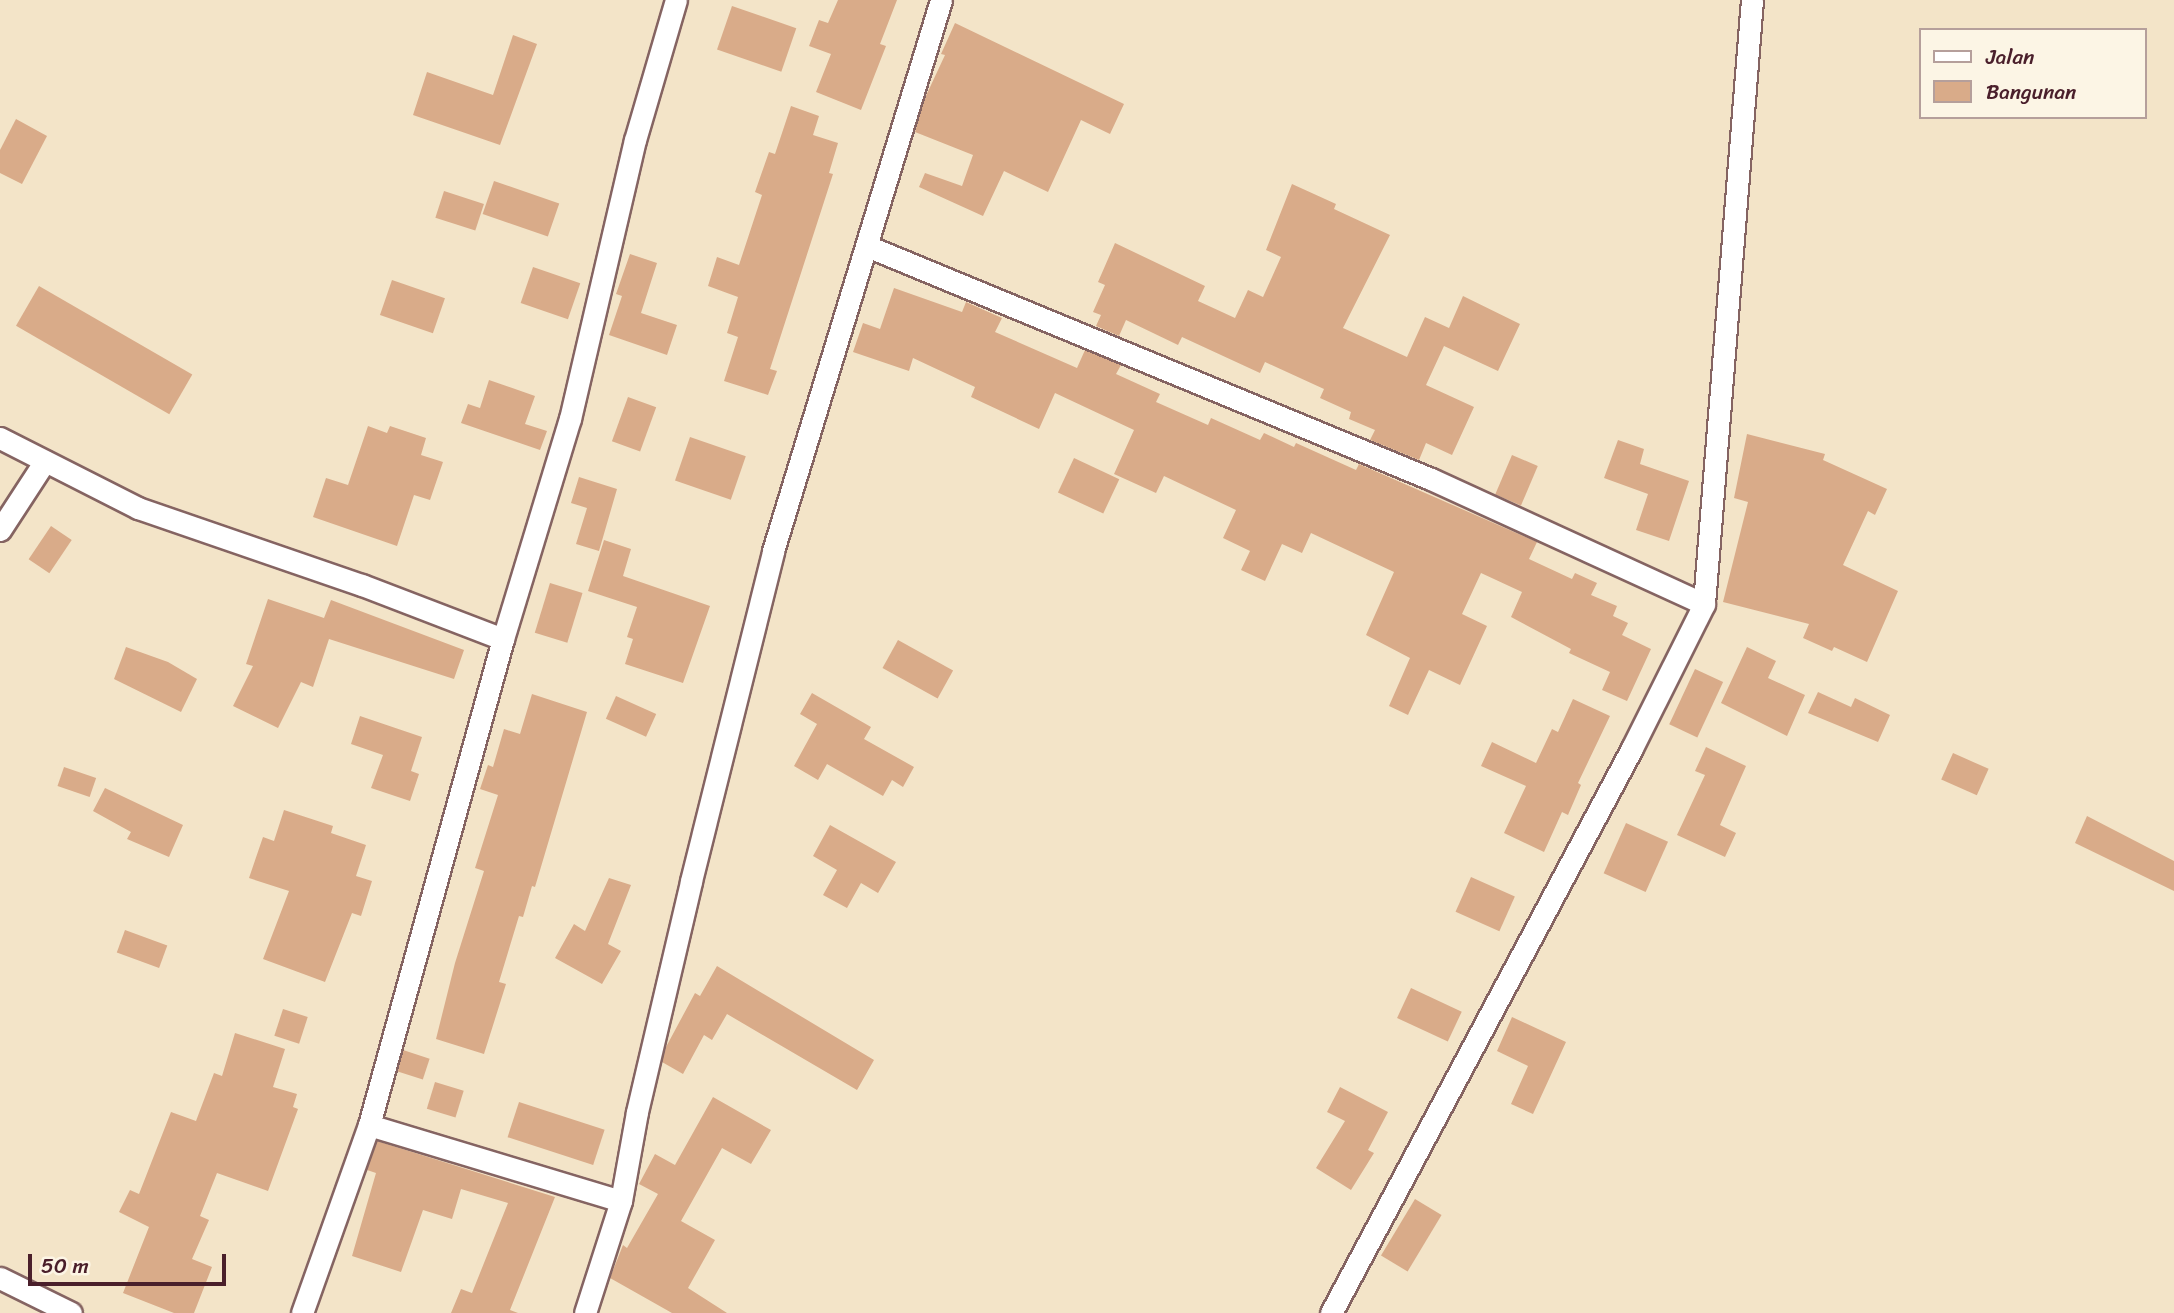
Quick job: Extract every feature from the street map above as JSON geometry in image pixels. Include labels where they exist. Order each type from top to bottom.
[{"type":"street","points":[[302,1313],[369,1125],[503,639],[570,419],[635,140],[676,0]]},
{"type":"street","points":[[585,1313],[621,1201],[637,1112],[691,880],[773,551],[941,0]]},
{"type":"street","points":[[1331,1313],[1633,748],[1704,604],[1752,0]]},
{"type":"street","points":[[867,246],[1431,479],[1704,604]]},
{"type":"street","points":[[0,438],[138,508],[362,585],[503,639]]},
{"type":"street","points":[[0,530],[45,461]]},
{"type":"street","points":[[369,1125],[621,1201]]},
{"type":"street","points":[[0,1278],[71,1313]]},
{"type":"building","points":[[838,0],[897,0],[880,44],[886,46],[861,110],[816,92],[831,54],[809,46],[819,20],[828,23]]},
{"type":"building","points":[[732,6],[796,28],[781,72],[717,49]]},
{"type":"building","points":[[955,23],[1124,104],[1110,134],[1081,120],[1048,192],[1004,171],[983,216],[919,187],[925,173],[962,186],[973,155],[915,132],[924,100],[945,55],[941,54]]},
{"type":"building","points":[[513,35],[537,44],[500,145],[413,115],[427,72],[493,95]]},
{"type":"building","points":[[791,106],[819,116],[813,135],[838,143],[829,173],[833,174],[770,369],[777,371],[768,395],[724,381],[738,337],[727,333],[738,297],[708,286],[717,257],[739,265],[762,195],[755,192],[769,152],[775,154]]},
{"type":"building","points":[[16,119],[47,136],[22,184],[0,173],[0,150]]},
{"type":"building","points":[[494,181],[559,203],[548,237],[483,214]]},
{"type":"building","points":[[1292,184],[1336,204],[1334,209],[1390,235],[1343,328],[1407,357],[1425,317],[1449,328],[1463,296],[1520,324],[1498,371],[1444,346],[1426,385],[1474,407],[1452,455],[1426,443],[1419,460],[1370,440],[1375,430],[1349,419],[1351,412],[1320,398],[1324,389],[1265,362],[1260,373],[1182,337],[1178,345],[1126,320],[1119,336],[1096,326],[1101,315],[1093,312],[1105,285],[1098,282],[1115,243],[1205,286],[1198,301],[1235,318],[1248,290],[1263,297],[1281,257],[1266,250]]},
{"type":"building","points":[[444,191],[484,204],[475,231],[435,218]]},
{"type":"building","points":[[630,254],[657,263],[641,313],[677,325],[667,355],[609,335],[622,296],[616,294]]},
{"type":"building","points":[[533,267],[580,283],[568,319],[521,303]]},
{"type":"building","points":[[392,280],[445,298],[433,333],[380,315]]},
{"type":"building","points":[[39,286],[192,374],[169,414],[16,326]]},
{"type":"building","points":[[894,288],[962,312],[966,302],[1002,318],[995,332],[1077,368],[1085,350],[1121,365],[1116,374],[1160,394],[1156,402],[1208,425],[1211,418],[1260,440],[1264,433],[1294,447],[1296,443],[1356,470],[1359,464],[1537,542],[1529,559],[1572,579],[1575,573],[1597,583],[1591,595],[1617,606],[1613,616],[1628,623],[1622,635],[1651,649],[1627,701],[1602,690],[1610,672],[1569,653],[1571,649],[1511,617],[1522,592],[1481,573],[1462,614],[1487,626],[1460,685],[1429,670],[1408,715],[1389,706],[1410,658],[1366,635],[1394,572],[1311,533],[1302,553],[1282,544],[1265,581],[1241,570],[1250,551],[1223,538],[1236,510],[1164,476],[1156,493],[1114,474],[1134,430],[1055,393],[1039,429],[971,397],[975,387],[913,358],[909,371],[853,352],[863,323],[880,329]]},
{"type":"building","points":[[489,380],[535,396],[525,424],[547,431],[540,450],[461,423],[468,404],[480,408]]},
{"type":"building","points":[[628,397],[656,407],[640,451],[612,441]]},
{"type":"building","points":[[368,426],[387,433],[390,426],[426,438],[421,455],[443,462],[430,500],[414,495],[397,546],[313,517],[326,478],[348,485]]},
{"type":"building","points":[[1747,434],[1825,454],[1823,460],[1887,489],[1875,515],[1868,511],[1843,565],[1898,591],[1867,662],[1834,647],[1832,651],[1803,638],[1809,624],[1723,602],[1748,502],[1734,498]]},
{"type":"building","points":[[690,437],[746,456],[731,500],[675,480]]},
{"type":"building","points":[[1618,440],[1644,449],[1640,464],[1689,481],[1669,541],[1636,530],[1648,494],[1604,478]]},
{"type":"building","points":[[1512,455],[1538,466],[1521,506],[1495,495]]},
{"type":"building","points":[[1074,458],[1119,479],[1103,514],[1058,492]]},
{"type":"building","points":[[579,477],[617,489],[599,551],[576,544],[587,508],[571,503]]},
{"type":"building","points":[[51,526],[72,540],[49,573],[29,559]]},
{"type":"building","points":[[604,540],[631,549],[623,576],[710,606],[683,683],[625,664],[633,639],[627,637],[637,607],[588,591]]},
{"type":"building","points":[[550,583],[583,593],[567,643],[535,633]]},
{"type":"building","points":[[268,599],[324,618],[331,600],[464,650],[454,679],[329,639],[313,687],[301,682],[278,728],[233,706],[253,666],[246,664]]},
{"type":"building","points":[[898,640],[953,671],[938,699],[882,668]]},
{"type":"building","points":[[126,647],[168,662],[197,679],[181,712],[114,679]]},
{"type":"building","points":[[1747,647],[1776,661],[1768,678],[1805,695],[1787,736],[1721,703]]},
{"type":"building","points":[[1695,669],[1723,682],[1697,737],[1669,724]]},
{"type":"building","points":[[1818,692],[1851,707],[1855,698],[1890,715],[1878,742],[1808,713]]},
{"type":"building","points":[[812,693],[871,727],[864,739],[914,767],[903,787],[892,780],[883,796],[827,764],[818,780],[794,766],[817,724],[800,714]]},
{"type":"building","points":[[532,694],[587,712],[535,887],[532,886],[523,917],[519,916],[499,982],[506,984],[484,1054],[436,1039],[455,963],[484,871],[475,868],[498,795],[480,789],[488,765],[493,767],[504,729],[520,734]]},
{"type":"building","points":[[616,696],[656,714],[646,737],[606,719]]},
{"type":"building","points":[[1573,699],[1610,716],[1578,783],[1581,785],[1568,815],[1562,812],[1544,852],[1504,833],[1526,786],[1481,766],[1492,742],[1536,763],[1552,729],[1558,732]]},
{"type":"building","points":[[360,716],[422,737],[411,771],[419,774],[410,801],[371,788],[383,755],[351,744]]},
{"type":"building","points":[[1706,747],[1746,766],[1720,825],[1736,833],[1725,857],[1677,835],[1705,775],[1695,771]]},
{"type":"building","points":[[1953,753],[1989,769],[1977,795],[1941,779]]},
{"type":"building","points":[[64,767],[96,778],[90,797],[57,786]]},
{"type":"building","points":[[105,788],[183,825],[169,857],[127,839],[131,832],[93,811]]},
{"type":"building","points":[[284,810],[333,826],[331,833],[366,845],[356,876],[372,881],[361,916],[352,913],[325,982],[263,959],[289,891],[249,878],[263,837],[274,841]]},
{"type":"building","points":[[2087,816],[2174,861],[2174,891],[2075,843]]},
{"type":"building","points":[[1626,823],[1668,842],[1646,892],[1604,873]]},
{"type":"building","points":[[830,825],[896,862],[878,893],[861,883],[847,908],[823,895],[837,870],[813,856]]},
{"type":"building","points":[[1471,877],[1515,897],[1499,931],[1456,912]]},
{"type":"building","points":[[609,878],[631,885],[608,944],[621,951],[602,984],[555,958],[574,924],[585,931]]},
{"type":"building","points":[[125,930],[167,945],[159,968],[117,953]]},
{"type":"building","points":[[717,966],[874,1060],[857,1090],[727,1014],[712,1040],[704,1035],[683,1074],[662,1062],[666,1047],[695,993],[700,996]]},
{"type":"building","points":[[1411,988],[1462,1012],[1448,1042],[1397,1018]]},
{"type":"building","points":[[283,1009],[308,1017],[299,1044],[274,1036]]},
{"type":"building","points":[[1512,1017],[1566,1042],[1533,1114],[1511,1104],[1528,1066],[1497,1051]]},
{"type":"building","points":[[235,1033],[285,1049],[273,1087],[297,1094],[293,1107],[298,1109],[268,1191],[217,1173],[200,1216],[209,1220],[192,1259],[212,1267],[194,1313],[174,1313],[123,1293],[149,1227],[119,1212],[130,1190],[139,1194],[171,1112],[196,1121],[214,1073],[222,1076]]},
{"type":"building","points":[[403,1050],[430,1059],[423,1080],[396,1071]]},
{"type":"building","points":[[435,1082],[464,1091],[456,1118],[427,1109]]},
{"type":"building","points":[[1340,1087],[1388,1112],[1368,1150],[1374,1153],[1351,1190],[1316,1168],[1345,1121],[1327,1112]]},
{"type":"building","points":[[713,1097],[771,1130],[751,1164],[722,1148],[681,1221],[715,1240],[688,1288],[727,1313],[672,1313],[610,1278],[623,1245],[627,1248],[658,1194],[639,1184],[655,1154],[675,1165]]},
{"type":"building","points":[[519,1102],[605,1130],[593,1165],[508,1137]]},
{"type":"building","points":[[377,1141],[555,1197],[510,1310],[518,1313],[451,1313],[461,1289],[472,1293],[508,1203],[461,1189],[452,1219],[423,1210],[401,1272],[352,1256],[376,1173],[367,1170]]},
{"type":"building","points":[[1415,1199],[1442,1215],[1408,1272],[1381,1256]]}]
